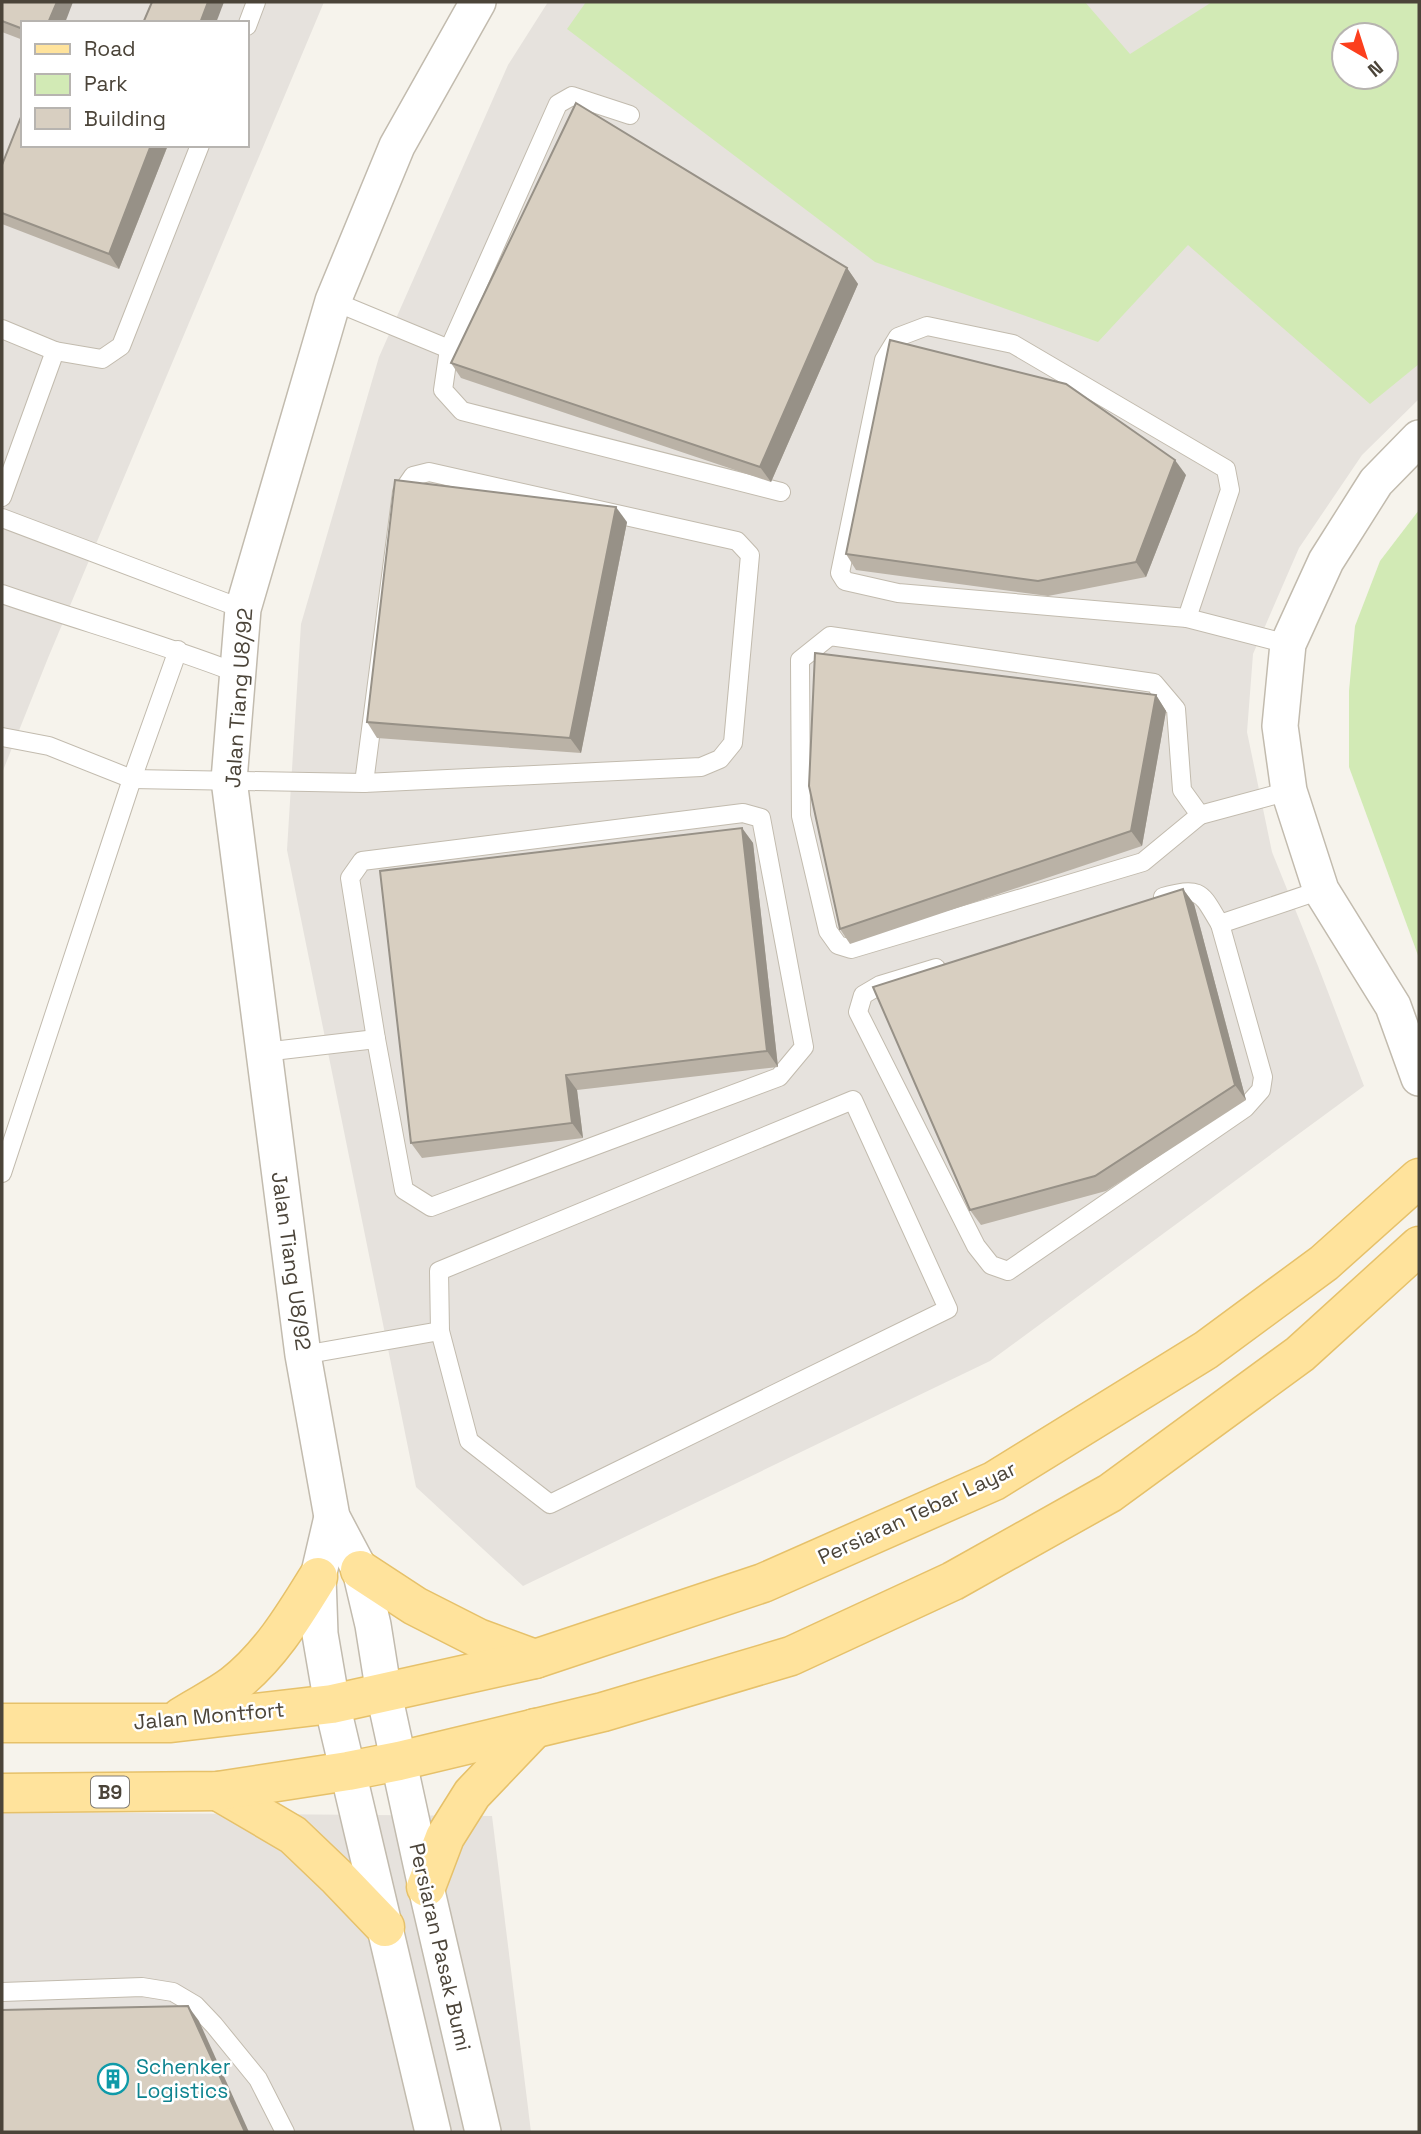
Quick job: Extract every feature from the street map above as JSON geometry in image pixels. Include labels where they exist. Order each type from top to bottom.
[{"type":"main road","name":"Persiaran Tebar Layar","points":[[384,1694],[535,1659],[763,1583],[994,1481],[1206,1350],[1324,1263],[1419,1178]]},
{"type":"main road","points":[[348,1771],[603,1712],[791,1656],[953,1581],[1110,1493],[1300,1354],[1419,1246]]},
{"type":"main road","points":[[360,1570],[415,1606],[468,1633],[535,1659]]},
{"type":"main road","points":[[171,1723],[232,1685],[258,1662],[288,1625],[318,1577]]},
{"type":"main road","name":"Jalan Montfort","points":[[2,1723],[171,1723],[332,1704],[384,1694]]},
{"type":"main road","points":[[426,1887],[445,1837],[472,1794],[535,1728]]},
{"type":"main road","name":"B9","points":[[2,1793],[218,1791],[348,1771]]},
{"type":"main road","points":[[218,1791],[293,1835],[385,1927]]},
{"type":"street","name":"Jalan Tiang U8/92","points":[[399,1760],[360,1570],[332,1517],[303,1354],[229,780],[243,609],[333,301],[397,146],[478,2]]},
{"type":"street","points":[[1419,438],[1376,482],[1325,561],[1288,644],[1280,726],[1289,792],[1321,890],[1393,1006],[1419,1078]]},
{"type":"street","name":"Jalan Tiang U8/92","points":[[332,1517],[318,1577],[320,1634],[332,1704],[348,1771]]},
{"type":"street","name":"Persiaran Pasak Bumi","points":[[399,1760],[483,2132]]},
{"type":"street","points":[[348,1771],[433,2132]]},
{"type":"lane","points":[[248,23],[256,2]]},
{"type":"lane","points":[[630,115],[572,96],[558,104],[449,349],[443,390],[462,411],[781,492]]},
{"type":"lane","points":[[2,329],[55,351],[102,359],[121,346],[199,147]]},
{"type":"lane","points":[[333,301],[449,349]]},
{"type":"lane","points":[[1187,618],[1230,490],[1226,469],[1013,344],[927,326],[898,337],[884,360],[840,573],[845,581],[898,593],[1187,618],[1288,644]]},
{"type":"lane","points":[[2,497],[55,351]]},
{"type":"lane","points":[[2,737],[48,746],[132,779],[364,783],[701,767],[720,759],[733,743],[750,555],[737,541],[429,472],[413,475],[402,492],[364,783]]},
{"type":"lane","points":[[2,518],[243,609]]},
{"type":"lane","points":[[2,594],[178,650],[237,673]]},
{"type":"lane","points":[[1200,815],[1182,790],[1175,709],[1154,683],[830,636],[800,660],[801,816],[828,931],[838,945],[851,949],[1143,862],[1200,815],[1289,792]]},
{"type":"lane","points":[[2,1173],[132,779],[178,650]]},
{"type":"lane","points":[[743,813],[761,818],[804,1047],[779,1077],[431,1207],[404,1191],[376,1039],[350,878],[362,861],[743,813]]},
{"type":"lane","points":[[1220,924],[1321,890]]},
{"type":"lane","points":[[958,961],[880,985],[863,995],[858,1012],[976,1246],[991,1265],[1008,1271],[1245,1108],[1261,1090],[1263,1077],[1220,924],[1204,897],[1194,891],[1181,892],[1141,904]]},
{"type":"lane","points":[[264,1052],[376,1039]]},
{"type":"lane","points":[[853,1100],[948,1309],[550,1504],[469,1441],[440,1331],[439,1271],[853,1100]]},
{"type":"lane","points":[[303,1354],[440,1331]]},
{"type":"lane","points":[[2,1992],[142,1987],[173,1992],[195,2005],[258,2079],[285,2132]]},
{"type":"shaded area","points":[[2,2],[324,2],[2,773]]},
{"type":"shaded area","points":[[548,2],[1419,2],[1419,399],[1362,455],[1299,548],[1253,654],[1247,732],[1272,852],[1364,1086],[990,1361],[523,1586],[416,1487],[287,850],[301,624],[379,357],[508,65]]},
{"type":"shaded area","points":[[2,1812],[492,1816],[531,2132],[2,2132]]},
{"type":"green space","points":[[586,2],[1085,2],[1130,54],[1212,2],[1419,2],[1419,364],[1370,404],[1188,245],[1098,342],[875,262],[567,29]]},
{"type":"green space","points":[[1419,510],[1419,958],[1349,767],[1349,691],[1355,626],[1380,561]]},
{"type":"building","points":[[2,2],[57,2],[49,21],[21,21],[21,28],[2,21]]},
{"type":"building","points":[[152,2],[208,2],[201,21],[144,21]]},
{"type":"building","points":[[576,103],[847,268],[760,467],[451,363]]},
{"type":"building","points":[[21,117],[21,147],[150,147],[109,254],[2,213],[2,165]]},
{"type":"building","points":[[890,340],[1066,384],[1175,460],[1136,562],[1038,581],[846,554]]},
{"type":"building","points":[[395,480],[616,507],[570,738],[367,722]]},
{"type":"building","points":[[815,653],[1156,695],[1131,831],[840,929],[809,786]]},
{"type":"building","points":[[742,828],[767,1051],[566,1075],[572,1123],[411,1143],[380,871]]},
{"type":"building","points":[[1183,889],[1235,1085],[1095,1176],[970,1210],[873,987]]},
{"type":"building","name":"Schenker Logistics","points":[[188,2006],[245,2132],[2,2132],[2,2010]]},
{"type":"place","name":"Schenker Logistics","points":[[113,2079]]}]
